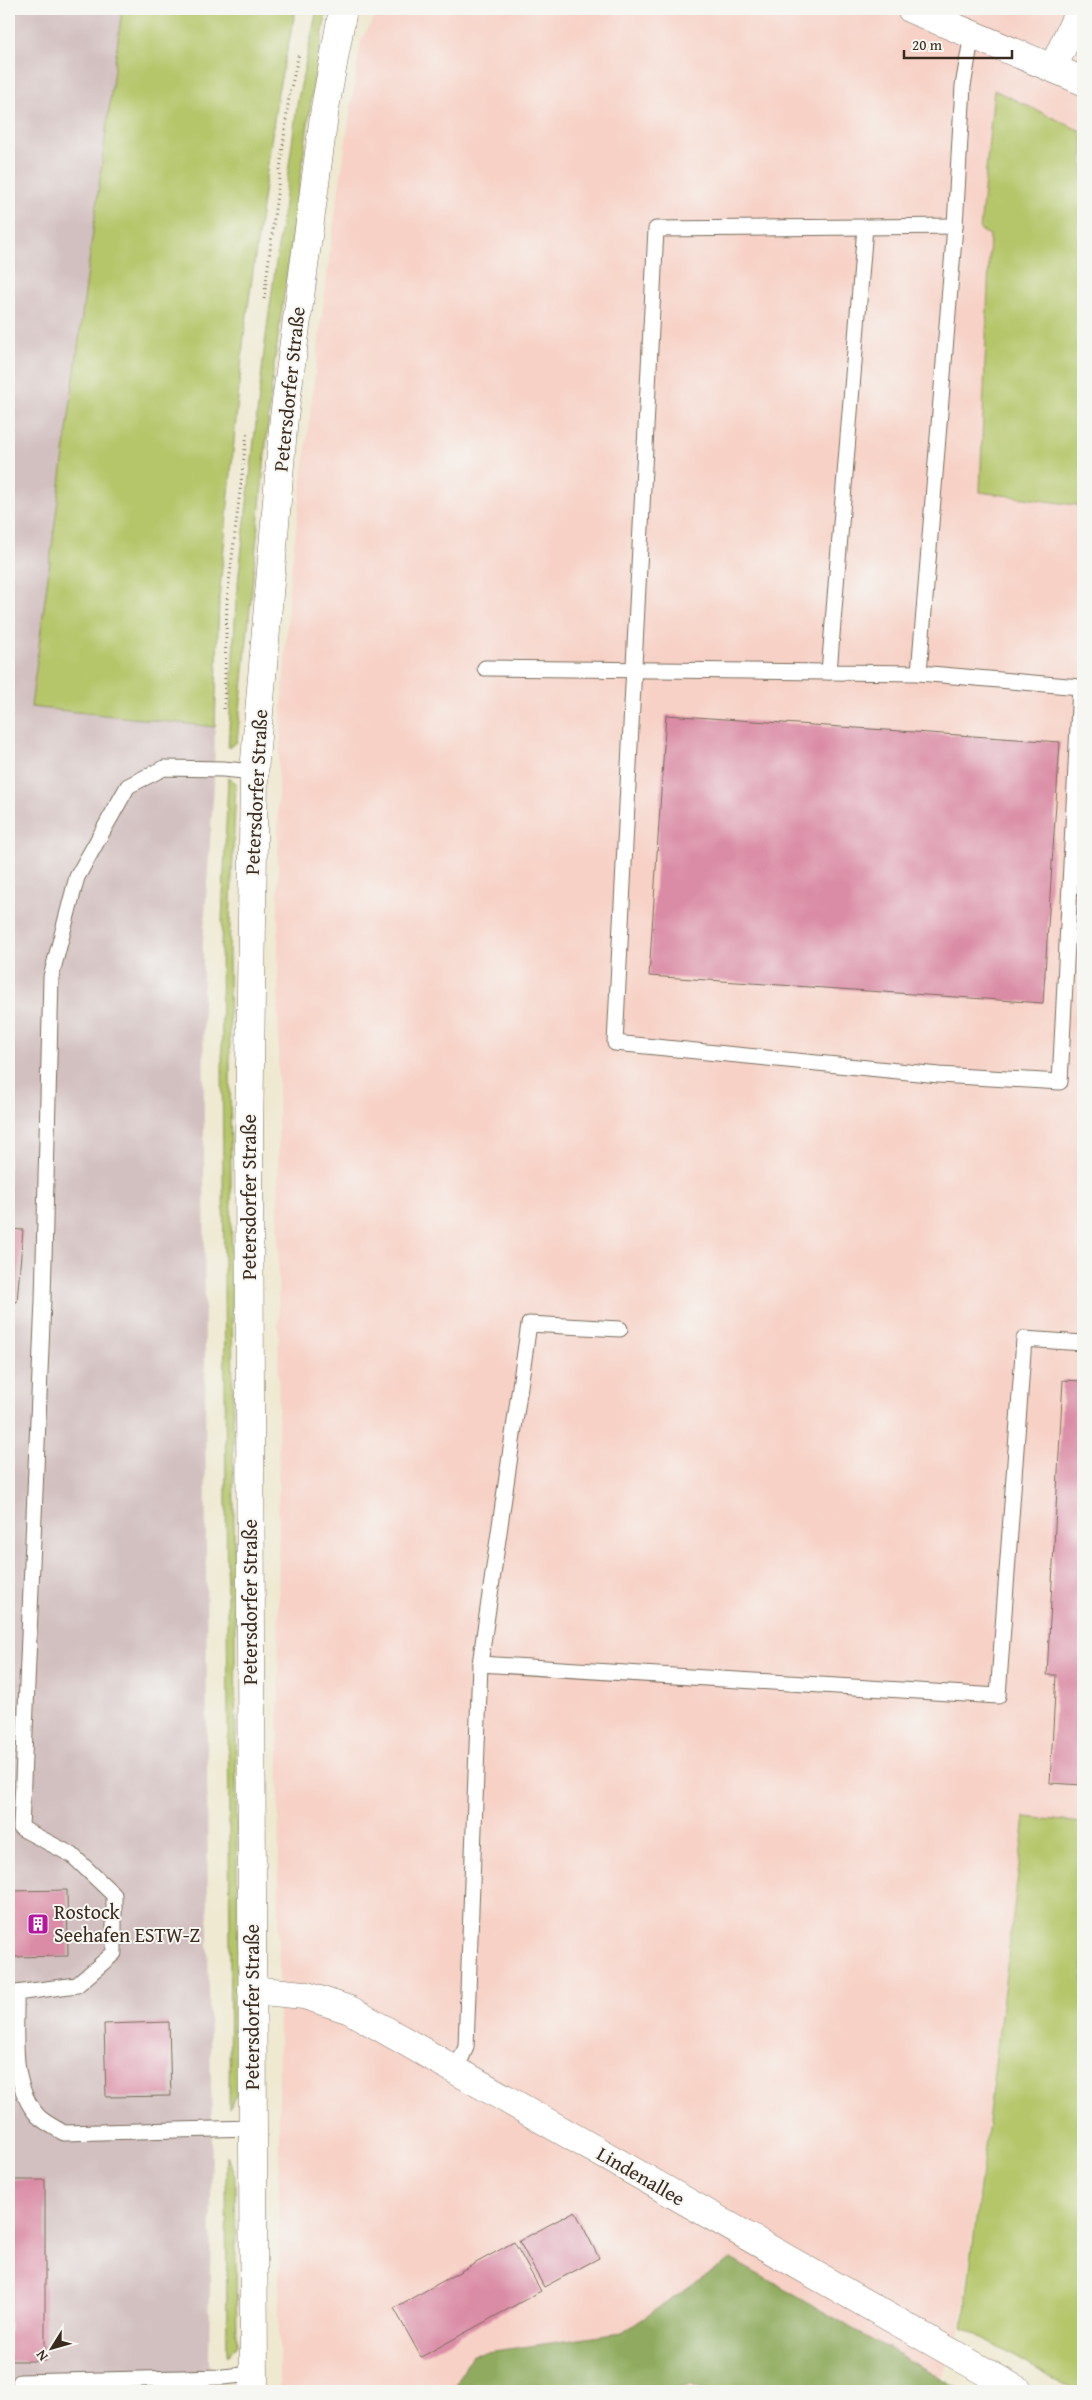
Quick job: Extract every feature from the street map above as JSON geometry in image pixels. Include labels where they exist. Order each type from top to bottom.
[{"type":"street","name":"Petersdorfer Straße","points":[[254,2382],[249,1140],[254,772],[284,417],[320,146],[343,9]]},
{"type":"street","points":[[911,9],[1083,81]]},
{"type":"street","points":[[1053,68],[1080,9]]},
{"type":"street","name":"Lindenallee","points":[[252,1990],[304,1995],[350,2010],[1019,2391]]},
{"type":"lane","points":[[919,673],[955,226],[963,86],[972,34]]},
{"type":"lane","points":[[485,668],[634,670],[919,673],[1080,687],[1060,1082],[939,1074],[615,1043],[634,670],[656,229],[955,226]]},
{"type":"lane","points":[[829,672],[865,227]]},
{"type":"lane","points":[[252,2128],[64,2133],[40,2118],[24,2098],[18,2068],[16,1993],[77,1985],[114,1953],[114,1895],[72,1855],[21,1828],[43,1300],[51,977],[77,877],[128,786],[164,768],[223,768],[254,772]]},
{"type":"lane","points":[[456,2070],[466,2047],[480,1664],[528,1324],[620,1329]]},
{"type":"lane","points":[[480,1664],[998,1696],[1024,1339],[1083,1343]]},
{"type":"lane","points":[[20,2382],[223,2377],[254,2382]]},
{"type":"shaded area","points":[[9,9],[122,9],[31,706],[215,727],[214,784],[203,944],[208,1943],[212,2129],[209,2361],[212,2391],[9,2391]]},
{"type":"shaded area","points":[[380,9],[1083,9],[1083,1823],[1025,1817],[960,2334],[935,2391],[279,2391],[278,773],[289,587],[331,242],[361,40]]},
{"type":"green space","points":[[122,9],[296,9],[278,92],[244,336],[219,599],[215,727],[31,707]]},
{"type":"green space","points":[[317,9],[327,9],[313,88],[273,373],[237,742],[228,748],[236,601],[265,343],[298,99]]},
{"type":"green space","points":[[994,90],[1083,132],[1083,506],[980,492],[990,235],[980,230]]},
{"type":"green space","points":[[228,777],[236,783],[229,950],[239,2091],[229,2109],[230,1943],[221,944]]},
{"type":"green space","points":[[1025,1817],[1083,1823],[1083,2282],[1079,2310],[1083,2310],[1083,2391],[1075,2391],[963,2327]]},
{"type":"green space","points":[[226,2155],[235,2176],[237,2344],[227,2357]]},
{"type":"green space","points":[[731,2259],[963,2391],[705,2391],[692,2385],[653,2391],[454,2390],[472,2354],[622,2333]]},
{"type":"building","points":[[666,715],[1060,742],[1043,1003],[649,976]]},
{"type":"building","points":[[9,1229],[23,1230],[17,1302],[9,1301]]},
{"type":"building","points":[[1063,1380],[1083,1381],[1083,1785],[1050,1783],[1056,1675],[1047,1675]]},
{"type":"building","name":"Rostock Seehafen ESTW-Z","points":[[67,1890],[68,1956],[9,1957],[9,1891]]},
{"type":"building","points":[[169,2022],[171,2096],[106,2097],[104,2024]]},
{"type":"building","points":[[9,2180],[45,2180],[45,2361],[9,2361]]},
{"type":"building","points":[[575,2211],[599,2258],[544,2287],[519,2241]]},
{"type":"building","points":[[514,2242],[541,2291],[421,2357],[394,2308]]},
{"type":"place","name":"Rostock Seehafen ESTW-Z","points":[[38,1924]]}]
